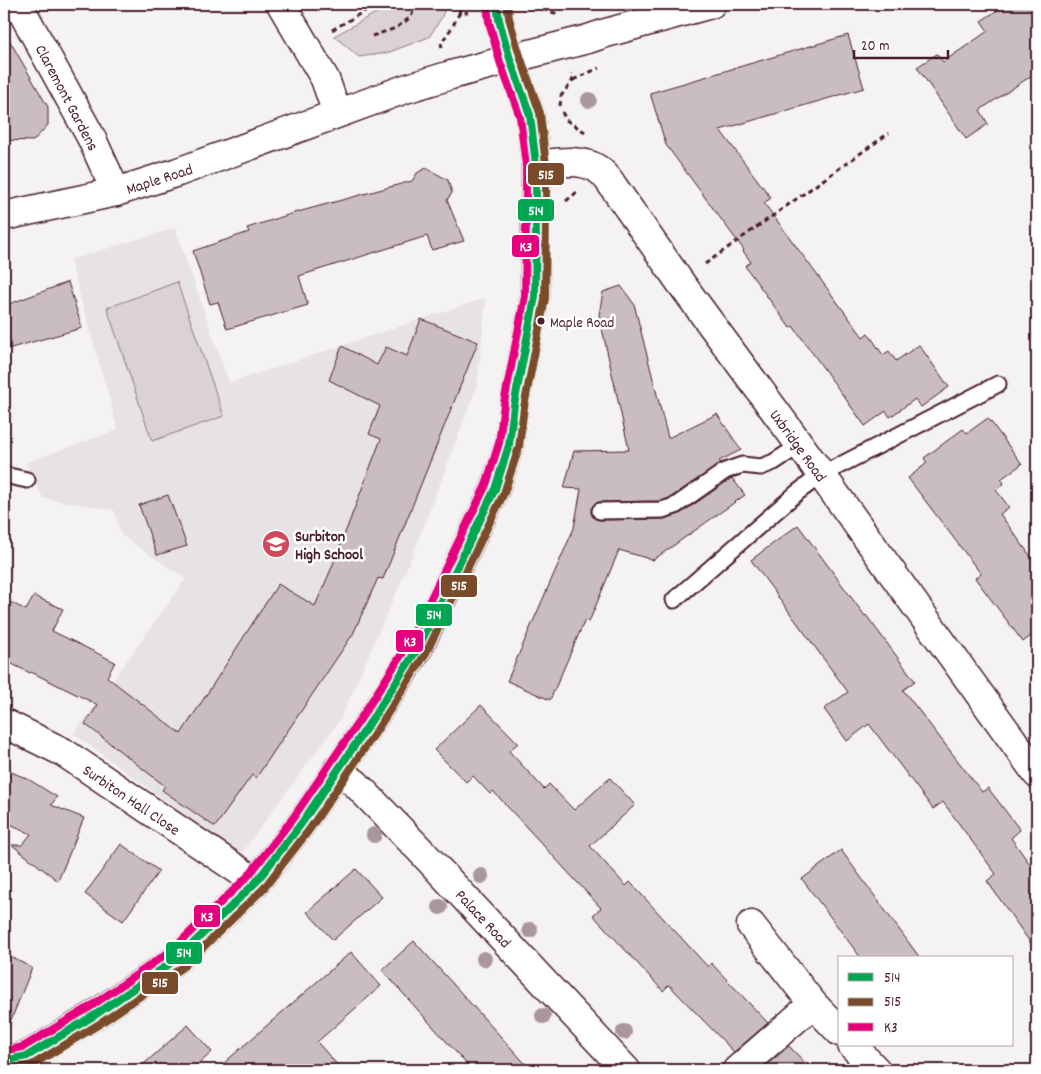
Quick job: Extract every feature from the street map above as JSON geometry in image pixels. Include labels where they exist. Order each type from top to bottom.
[{"type":"street","name":"Claremont Gardens","points":[[18,4],[91,137],[116,192]]},
{"type":"street","points":[[282,4],[325,79],[337,114]]},
{"type":"street","name":"Maple Road","points":[[4,216],[116,192],[178,172],[405,89],[711,4]]},
{"type":"street","points":[[23,1063],[178,958],[256,882],[301,824],[418,648],[495,489],[509,445],[514,405],[535,297],[536,165],[530,115],[510,59],[499,20],[485,8]]},
{"type":"street","name":"Uxbridge Road","points":[[536,165],[568,162],[587,164],[598,169],[608,179],[680,282],[1037,774]]},
{"type":"street","name":"Surbiton Hall Close","points":[[4,723],[63,752],[256,882]]},
{"type":"street","name":"Palace Road","points":[[338,770],[355,783],[421,851],[626,1070]]},
{"type":"street","points":[[751,925],[813,1004],[838,1030]]},
{"type":"street","points":[[737,1070],[813,1004]]},
{"type":"street","points":[[853,1046],[876,1070]]},
{"type":"lane","points":[[674,600],[798,492],[821,475],[998,384]]},
{"type":"lane","points":[[600,511],[662,510],[675,506],[725,471],[742,465],[761,466],[774,462],[800,445]]},
{"type":"lane","points":[[4,476],[26,480]]},
{"type":"path","points":[[329,32],[377,4]]},
{"type":"path","points":[[372,36],[396,28],[411,18],[416,4]]},
{"type":"path","points":[[441,43],[459,14],[461,4]]},
{"type":"path","points":[[536,4],[541,9],[555,14],[557,19]]},
{"type":"path","points":[[459,14],[485,8]]},
{"type":"path","points":[[570,74],[573,80],[561,96],[560,109],[566,120],[591,136]]},
{"type":"path","points":[[680,282],[889,133]]},
{"type":"shaded area","points":[[392,4],[443,4],[445,7],[442,17],[429,37],[387,53],[359,57],[334,36]]},
{"type":"shaded area","name":"Surbiton High School","points":[[175,228],[229,383],[486,298],[477,386],[413,554],[340,720],[240,855],[74,734],[186,579],[121,535],[114,510],[43,498],[25,463],[118,430],[70,260]]},
{"type":"shaded area","points":[[177,282],[224,416],[152,441],[107,308]]},
{"type":"building","points":[[1007,4],[1037,4],[1037,72],[980,110],[988,124],[966,139],[917,67],[937,54],[943,62],[988,31],[981,21]]},
{"type":"building","points":[[4,31],[48,107],[48,125],[33,141],[4,140]]},
{"type":"building","points":[[848,35],[864,88],[720,130],[771,198],[764,203],[863,337],[868,333],[883,355],[889,351],[896,361],[919,345],[949,387],[921,407],[915,399],[890,417],[886,411],[865,426],[793,326],[790,328],[745,266],[751,262],[744,250],[666,145],[650,93]]},
{"type":"building","points":[[426,168],[448,180],[452,193],[447,200],[464,241],[432,250],[427,236],[299,276],[308,305],[227,329],[218,302],[210,304],[193,251],[249,232],[247,228],[294,213],[412,181],[417,173]]},
{"type":"building","points":[[68,282],[82,328],[4,350],[4,306]]},
{"type":"building","points":[[621,286],[634,304],[668,438],[717,414],[741,450],[719,461],[721,463],[671,497],[661,501],[599,502],[595,503],[592,507],[592,515],[595,519],[600,520],[665,519],[680,514],[732,478],[745,495],[653,560],[619,550],[589,622],[585,620],[550,700],[507,681],[574,528],[581,489],[564,488],[574,451],[629,450],[599,315],[603,292]]},
{"type":"building","points":[[421,319],[478,342],[383,579],[378,578],[353,634],[256,778],[252,775],[215,827],[162,790],[165,786],[85,724],[98,705],[4,660],[4,599],[26,610],[34,596],[63,609],[52,631],[115,662],[107,677],[181,734],[278,584],[315,606],[332,567],[381,439],[369,434],[380,406],[329,380],[342,346],[377,365],[386,347],[407,356]]},
{"type":"building","points":[[988,418],[1022,464],[1001,479],[1004,483],[996,490],[1009,507],[1000,514],[1037,565],[1037,631],[1023,642],[975,578],[981,574],[908,478],[927,463],[924,458],[963,429],[967,433]]},
{"type":"building","points":[[168,495],[187,546],[157,555],[139,505]]},
{"type":"building","points":[[798,525],[915,681],[903,690],[982,792],[988,788],[1020,830],[1011,838],[1037,874],[1037,952],[987,881],[996,874],[943,802],[933,809],[869,724],[847,741],[824,709],[848,692],[751,560]]},
{"type":"building","points":[[481,705],[518,743],[509,751],[544,789],[549,784],[574,810],[610,778],[635,805],[590,846],[626,886],[630,882],[708,967],[711,963],[768,1023],[734,1052],[669,985],[663,991],[593,915],[601,908],[493,791],[490,794],[473,776],[466,782],[434,750]]},
{"type":"building","points":[[4,769],[28,779],[57,797],[51,805],[84,818],[58,881],[12,845],[22,845],[31,834],[4,821]]},
{"type":"building","points":[[121,844],[159,871],[123,921],[85,894]]},
{"type":"building","points":[[841,850],[919,956],[860,956],[802,879]]},
{"type":"building","points":[[356,869],[382,897],[333,940],[307,912]]},
{"type":"building","points":[[414,941],[531,1070],[472,1070],[382,970]]},
{"type":"building","points":[[351,952],[381,986],[317,1042],[342,1070],[216,1070]]},
{"type":"building","points":[[4,953],[32,968],[5,1035],[4,1035]]},
{"type":"building","points":[[188,1025],[212,1052],[192,1070],[137,1070]]},
{"type":"building","points":[[789,1046],[812,1070],[761,1070]]},
{"type":"transit line","name":"514","points":[[4,1061],[27,1056],[95,1015],[178,958],[256,882],[301,824],[418,648],[495,489],[509,445],[514,405],[535,297],[536,220],[536,165],[530,115],[510,59],[499,20],[497,4]]},
{"type":"transit line","name":"515","points":[[9,1070],[32,1065],[101,1023],[184,966],[264,888],[309,830],[375,733],[426,653],[504,493],[519,447],[524,407],[545,299],[546,220],[546,165],[540,113],[520,56],[507,4]]},
{"type":"transit line","name":"K3","points":[[4,1051],[23,1047],[90,1007],[172,950],[249,875],[293,818],[409,643],[486,485],[499,443],[504,403],[525,296],[526,220],[526,166],[520,117],[500,62],[489,22],[487,5]]},
{"type":"place","name":"Maple Road","points":[[541,321]]},
{"type":"place","name":"Surbiton High School","points":[[276,544]]}]
